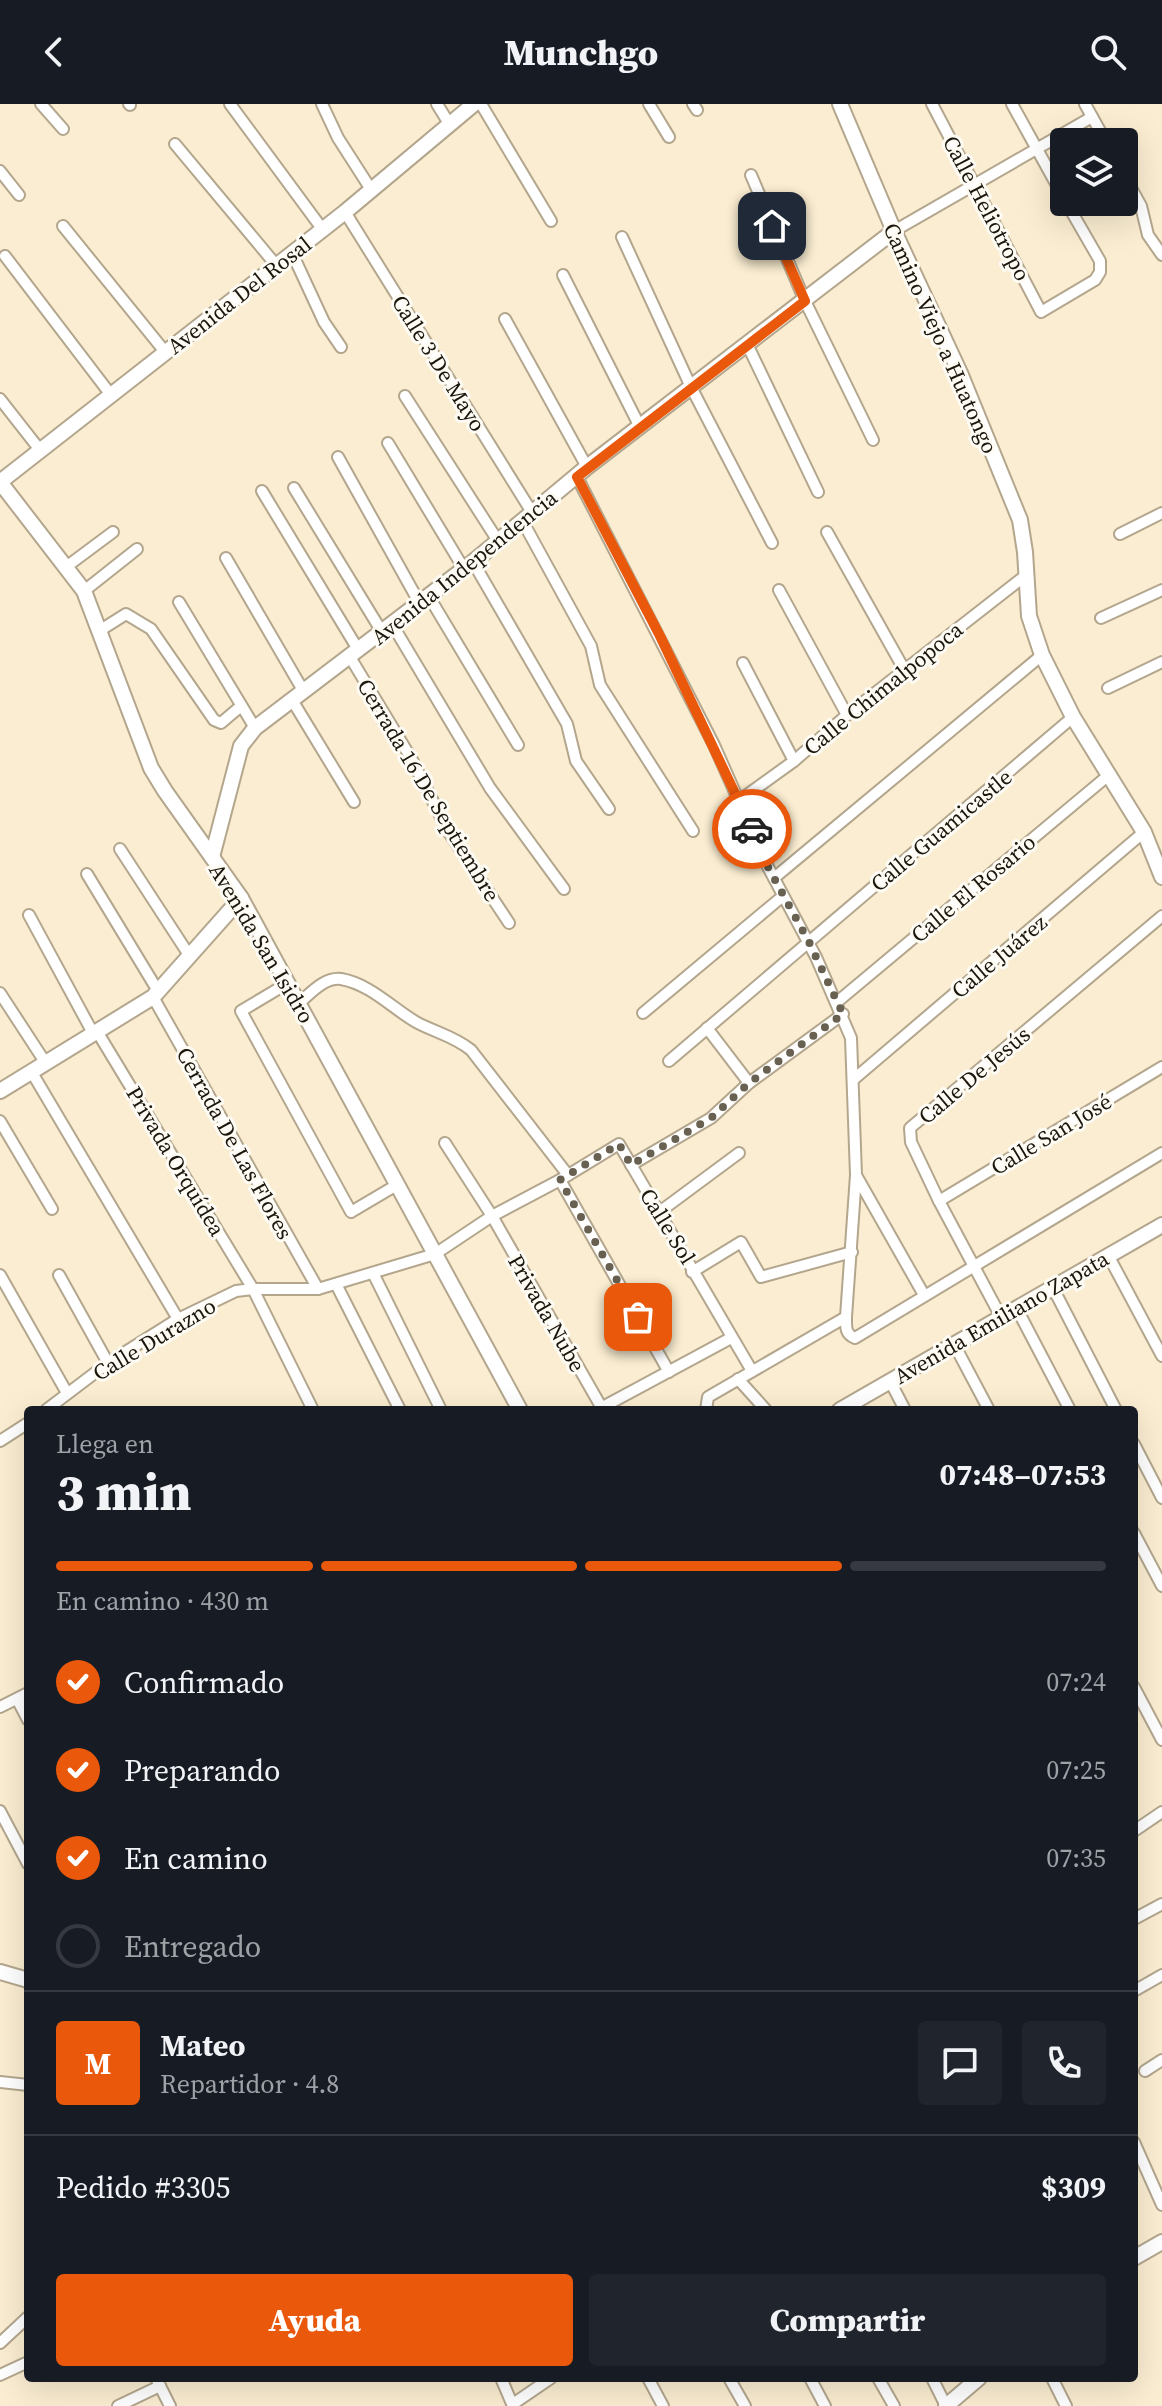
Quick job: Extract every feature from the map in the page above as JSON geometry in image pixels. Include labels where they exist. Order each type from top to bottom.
[{"type":"main road","name":"Avenida Del Rosal","points":[[0,482],[372,191],[474,104]]},
{"type":"main road","name":"Camino Viejo a Huatongo","points":[[840,104],[894,231],[960,373],[1020,520],[1029,616],[1042,655],[1073,717],[1144,832],[1162,877]]},
{"type":"main road","name":"Avenida Independencia","points":[[212,857],[241,746],[255,728],[355,654],[582,472],[894,231]]},
{"type":"main road","name":"Avenida San Isidro","points":[[0,482],[84,591],[151,768],[241,898],[395,1186],[518,1406]]},
{"type":"main road","points":[[0,1091],[96,1034],[155,994],[241,898]]},
{"type":"main road","name":"Avenida Emiliano Zapata","points":[[847,1406],[1161,1226]]},
{"type":"main road","points":[[0,1972],[24,1979]]},
{"type":"main road","points":[[1138,2256],[1162,2242]]},
{"type":"main road","points":[[946,2406],[974,2382]]},
{"type":"street","points":[[41,104],[63,129]]},
{"type":"street","points":[[230,104],[323,230]]},
{"type":"street","points":[[322,104],[338,138],[372,191]]},
{"type":"street","points":[[437,104],[450,125]]},
{"type":"street","points":[[481,104],[551,221]]},
{"type":"street","points":[[649,104],[669,137]]},
{"type":"street","name":"Calle Heliotropo","points":[[932,104],[1041,312],[1095,280],[1100,272],[1100,261],[1074,216]]},
{"type":"street","points":[[1012,104],[1050,173]]},
{"type":"street","points":[[1085,104],[1098,128]]},
{"type":"street","points":[[894,231],[1092,117]]},
{"type":"street","points":[[175,144],[276,265]]},
{"type":"street","points":[[0,171],[19,195]]},
{"type":"street","points":[[751,175],[805,301],[873,440]]},
{"type":"street","points":[[1138,201],[1148,235],[1162,255]]},
{"type":"street","name":"Calle 3 De Mayo","points":[[345,212],[528,518],[591,646],[600,685],[693,831]]},
{"type":"street","points":[[63,226],[166,353]]},
{"type":"street","points":[[622,237],[691,387],[772,543]]},
{"type":"street","points":[[292,253],[324,322],[341,347]]},
{"type":"street","points":[[5,256],[111,395]]},
{"type":"street","points":[[563,275],[640,427]]},
{"type":"street","points":[[505,319],[740,800],[774,878],[843,1014],[851,1038],[856,1175],[846,1317],[849,1336],[855,1338],[1162,1153]]},
{"type":"street","points":[[747,344],[818,492]]},
{"type":"street","points":[[405,396],[498,541]]},
{"type":"street","points":[[0,399],[40,450]]},
{"type":"street","points":[[388,443],[567,724],[576,761],[609,809]]},
{"type":"street","points":[[338,457],[518,745]]},
{"type":"street","points":[[294,488],[490,788],[564,889]]},
{"type":"street","name":"Cerrada 16 De Septiembre","points":[[262,491],[355,654],[448,831],[509,923]]},
{"type":"street","points":[[1120,534],[1162,513]]},
{"type":"street","points":[[66,567],[113,532]]},
{"type":"street","points":[[827,532],[905,671]]},
{"type":"street","points":[[84,591],[137,549]]},
{"type":"street","points":[[226,558],[354,802]]},
{"type":"street","name":"Calle Chimalpopoca","points":[[740,800],[794,761],[847,715],[1025,576]]},
{"type":"street","points":[[779,590],[847,715]]},
{"type":"street","points":[[1101,618],[1162,590]]},
{"type":"street","points":[[179,602],[255,728]]},
{"type":"street","points":[[99,631],[126,614],[151,629],[214,720],[221,723],[241,706]]},
{"type":"street","points":[[774,878],[1042,655]]},
{"type":"street","points":[[1108,688],[1162,662]]},
{"type":"street","points":[[743,663],[794,761]]},
{"type":"street","name":"Calle Guamicastle","points":[[809,942],[1073,717]]},
{"type":"street","name":"Calle El Rosario","points":[[837,1002],[1110,774]]},
{"type":"street","name":"Calle Juárez","points":[[854,1079],[1144,832]]},
{"type":"street","points":[[120,849],[189,955]]},
{"type":"street","name":"Cerrada De Las Flores","points":[[87,874],[318,1289]]},
{"type":"street","points":[[643,1013],[783,896]]},
{"type":"street","name":"Privada Orquídea","points":[[29,915],[96,1034],[253,1289],[311,1406]]},
{"type":"street","name":"Calle De Jesús","points":[[1001,1317],[939,1201],[911,1142],[910,1128],[1162,916]]},
{"type":"street","points":[[669,1061],[809,942]]},
{"type":"street","points":[[299,1003],[321,985],[341,979],[373,992],[415,1021],[460,1041],[471,1050],[564,1178],[669,1372]]},
{"type":"street","points":[[288,983],[241,1011],[351,1212],[395,1186]]},
{"type":"street","points":[[0,993],[45,1062]]},
{"type":"street","points":[[631,1165],[711,1118],[749,1083],[843,1014]]},
{"type":"street","points":[[707,1028],[749,1083]]},
{"type":"street","name":"Calle San José","points":[[939,1201],[1162,1067]]},
{"type":"street","points":[[31,1071],[178,1319]]},
{"type":"street","points":[[0,1121],[52,1209]]},
{"type":"street","name":"Privada Nube","points":[[445,1143],[492,1216],[600,1406]]},
{"type":"street","name":"Calle Durazno","points":[[51,1406],[108,1363],[178,1319],[236,1291],[318,1289],[435,1254],[492,1216],[564,1178],[619,1144]]},
{"type":"street","name":"Calle Sol","points":[[619,1144],[692,1272],[741,1242],[761,1277],[852,1252]]},
{"type":"street","points":[[658,1213],[739,1153]]},
{"type":"street","points":[[856,1175],[924,1295]]},
{"type":"street","points":[[1108,1255],[1162,1356]]},
{"type":"street","points":[[692,1272],[752,1371]]},
{"type":"street","points":[[373,1273],[439,1406]]},
{"type":"street","points":[[0,1275],[67,1393]]},
{"type":"street","points":[[59,1275],[108,1363]]},
{"type":"street","points":[[336,1284],[398,1406]]},
{"type":"street","points":[[1053,1288],[1114,1406]]},
{"type":"street","points":[[1017,1309],[1068,1406]]},
{"type":"street","points":[[707,1406],[708,1397],[846,1317]]},
{"type":"street","points":[[607,1406],[731,1338]]},
{"type":"street","points":[[954,1344],[987,1406]]},
{"type":"street","points":[[738,1379],[762,1406]]},
{"type":"street","points":[[890,1381],[903,1406]]},
{"type":"street","points":[[0,1441],[24,1426]]},
{"type":"street","points":[[1138,1452],[1162,1498]]},
{"type":"street","points":[[1138,1541],[1162,1586]]},
{"type":"street","points":[[0,1707],[24,1695]]},
{"type":"street","points":[[1138,1695],[1162,1740]]},
{"type":"street","points":[[17,1699],[24,1712]]},
{"type":"street","points":[[0,1811],[24,1856]]},
{"type":"street","points":[[1138,1828],[1162,1812]]},
{"type":"street","points":[[1138,1917],[1162,1904]]},
{"type":"street","points":[[1138,1989],[1162,1975]]},
{"type":"street","points":[[1145,2071],[1162,2060]]},
{"type":"street","points":[[0,2082],[24,2085]]},
{"type":"street","points":[[1138,2151],[1162,2205]]},
{"type":"street","points":[[0,2343],[24,2321]]},
{"type":"street","points":[[0,2375],[24,2364]]},
{"type":"street","points":[[118,2406],[158,2382],[170,2406]]},
{"type":"street","points":[[503,2382],[513,2405],[545,2382]]},
{"type":"street","points":[[650,2382],[663,2406]]},
{"type":"street","points":[[731,2382],[745,2406]]},
{"type":"street","points":[[812,2382],[825,2406]]},
{"type":"street","points":[[880,2382],[894,2406]]},
{"type":"street","points":[[934,2382],[946,2406]]},
{"type":"street","points":[[1054,2382],[1066,2406]]},
{"type":"way so far","points":[[638,1317],[560,1180],[619,1144],[631,1165],[711,1118],[749,1083],[843,1014],[809,942],[768,867],[752,829]]},
{"type":"route","points":[[752,829],[660,636],[577,477],[805,301],[772,226]]}]
